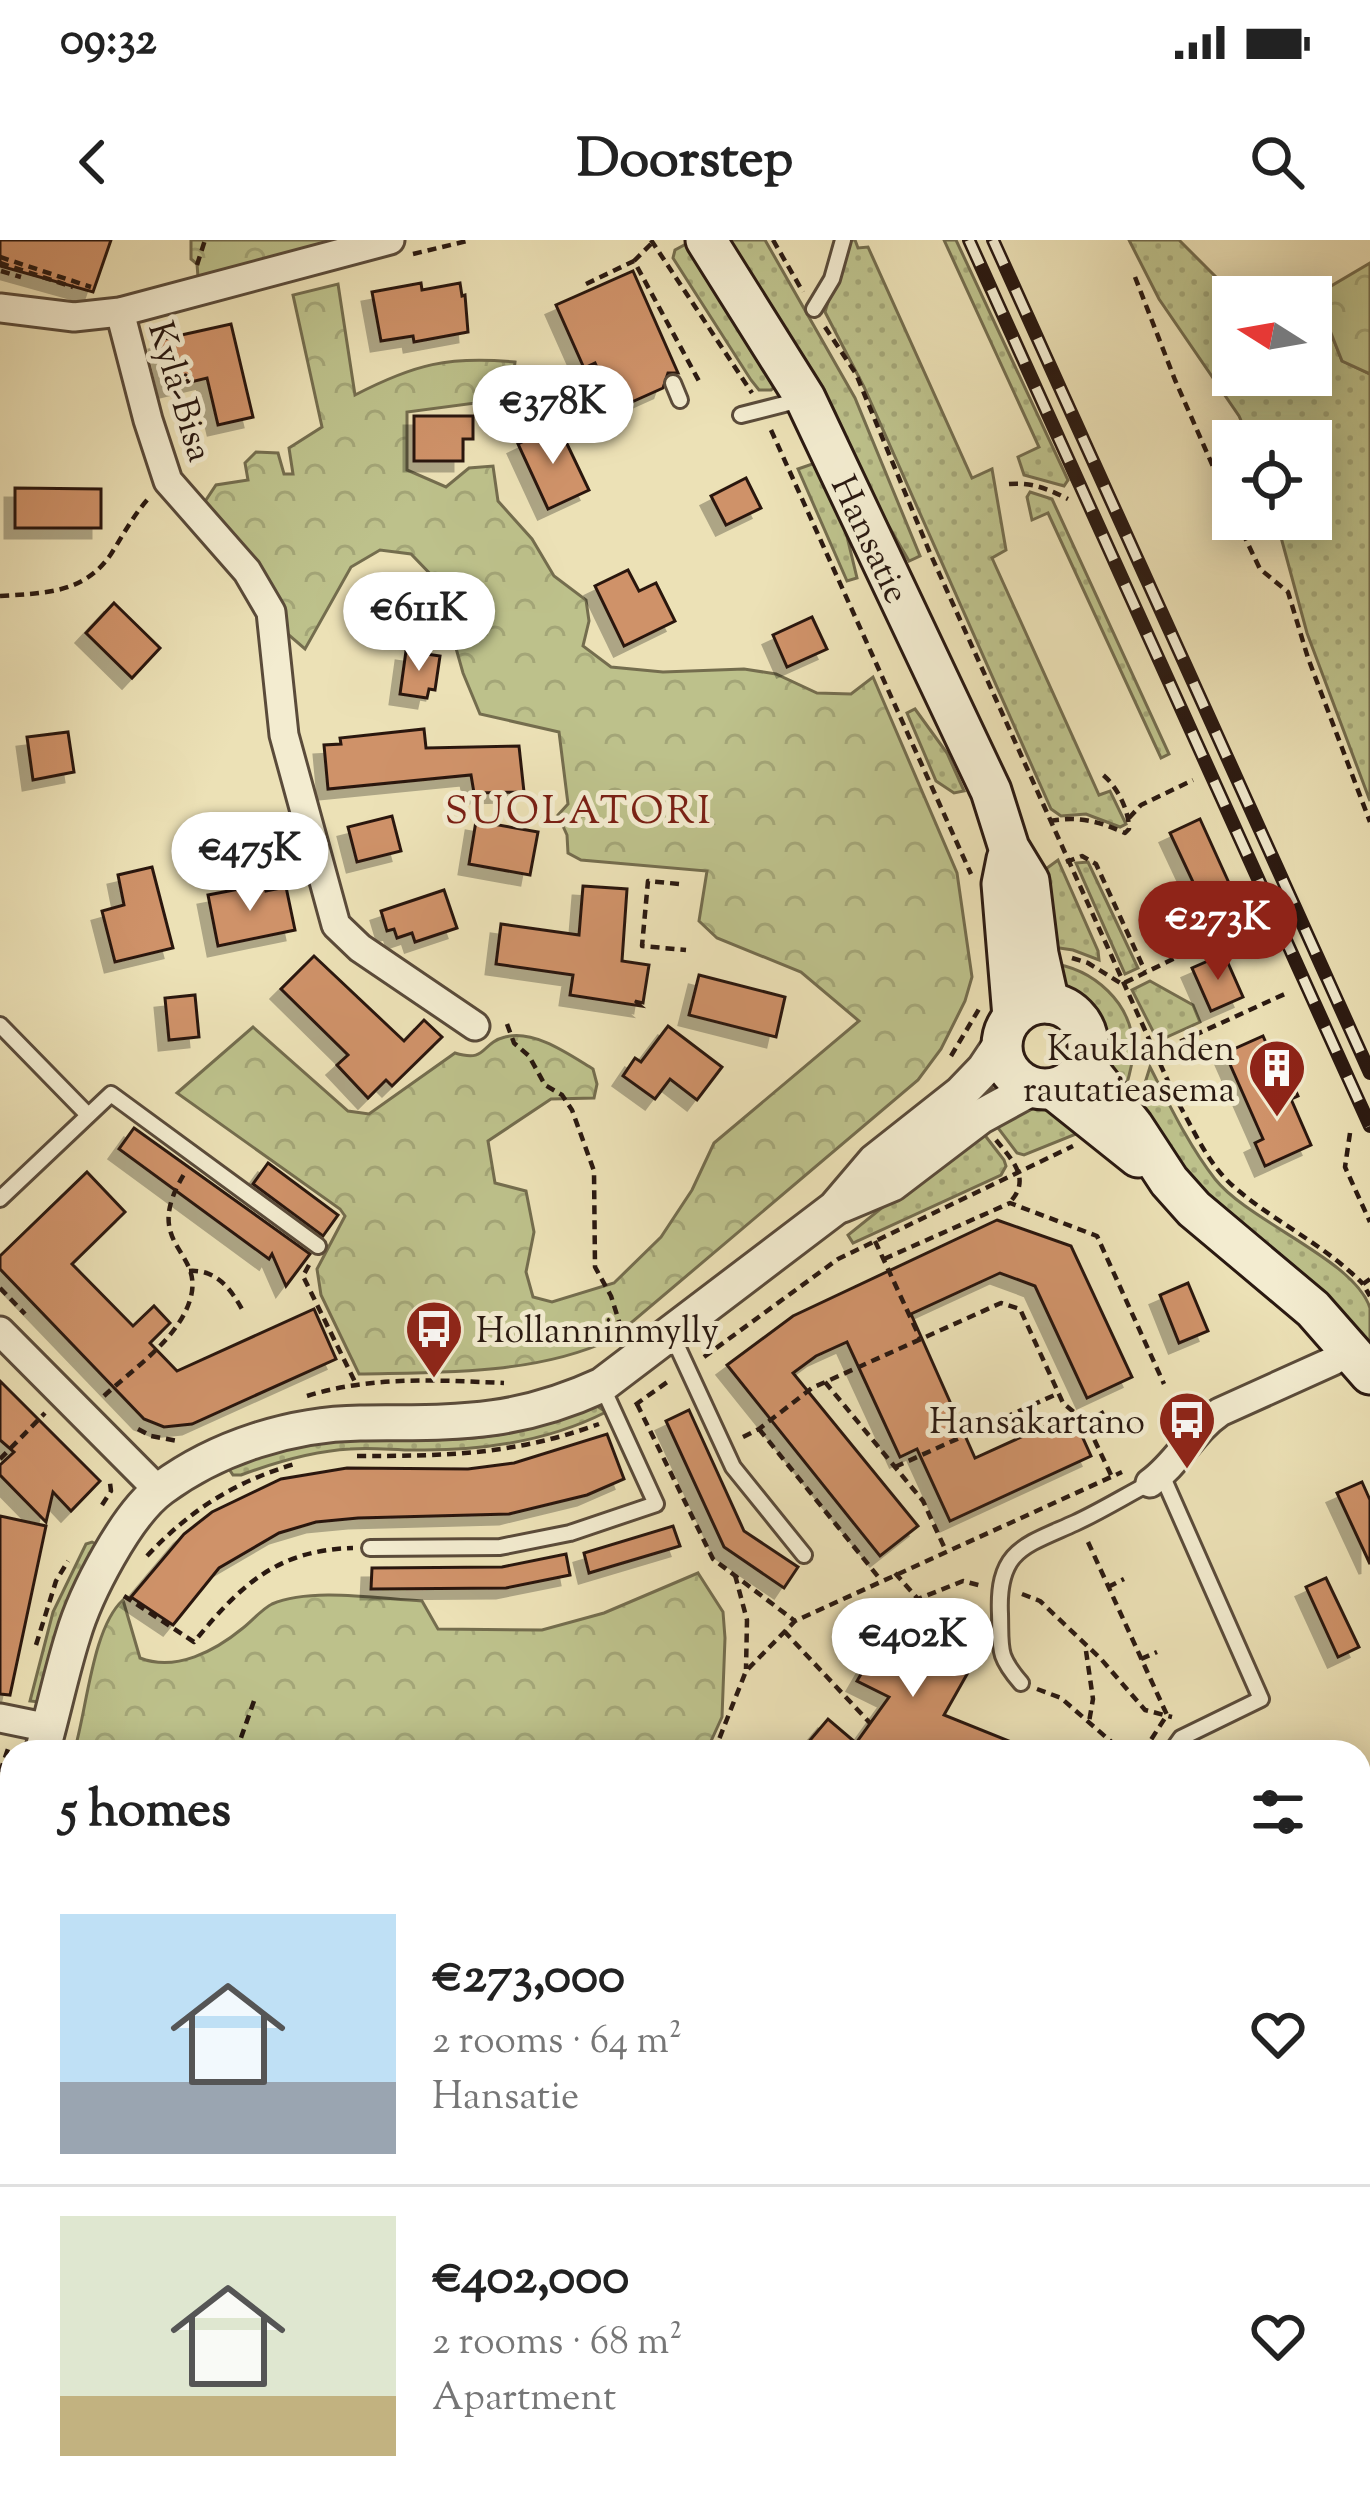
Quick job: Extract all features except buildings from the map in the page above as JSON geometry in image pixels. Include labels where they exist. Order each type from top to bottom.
[{"type":"main road","name":"Hansatie","points":[[706,240],[805,398],[991,791],[1009,848],[1002,884],[1011,1017]]},
{"type":"main road","points":[[1043,1089],[1067,1084],[1084,1064],[1088,1039],[1083,1025],[1067,1009],[1011,1017],[1010,1072],[1043,1089],[1169,1181]]},
{"type":"main road","points":[[1084,1064],[1194,1209],[1313,1310],[1360,1362]]},
{"type":"street","points":[[0,308],[74,316],[120,312],[366,249]]},
{"type":"street","name":"Kylä-Bisa","points":[[120,312],[168,481],[247,572],[271,612],[284,735],[336,925],[344,936],[475,1026]]},
{"type":"street","points":[[0,1718],[46,1740],[89,1594],[114,1547],[158,1490],[237,1448],[293,1430],[352,1423],[468,1424],[514,1417],[602,1385],[835,1208],[875,1161],[984,1069],[1011,1017]]},
{"type":"street","points":[[835,1208],[892,1184],[980,1117],[1043,1089]]},
{"type":"street","points":[[0,1330],[158,1490]]},
{"type":"street","points":[[1156,1479],[1203,1424],[1220,1412],[1334,1361],[1360,1362]]},
{"type":"lane","points":[[814,309],[832,279],[843,240]]},
{"type":"lane","points":[[673,383],[680,400]]},
{"type":"lane","points":[[741,415],[805,398]]},
{"type":"lane","points":[[0,1025],[88,1115]]},
{"type":"lane","points":[[0,1199],[111,1094],[318,1246]]},
{"type":"lane","points":[[671,1334],[733,1467],[804,1555]]},
{"type":"lane","points":[[370,1548],[500,1546],[570,1533],[656,1504],[602,1385]]},
{"type":"lane","points":[[1021,1683],[1002,1660],[999,1591],[1013,1554],[1156,1479],[1261,1699],[1180,1740]]},
{"type":"path","points":[[198,277],[197,264],[206,240]]},
{"type":"path","points":[[773,240],[856,374],[929,553],[1066,862],[1154,1054],[1219,1172],[1366,1281],[1370,1296]]},
{"type":"path","points":[[586,284],[634,261],[652,241],[762,412],[970,873]]},
{"type":"path","points":[[634,261],[700,383]]},
{"type":"path","points":[[0,264],[20,277]]},
{"type":"path","points":[[0,264],[91,287]]},
{"type":"path","points":[[1136,277],[1212,464]]},
{"type":"path","points":[[0,596],[77,586],[96,573],[145,502],[168,481]]},
{"type":"path","points":[[1010,484],[1026,483],[1068,499]]},
{"type":"path","points":[[1247,540],[1260,569],[1288,592],[1370,822]]},
{"type":"path","points":[[1050,820],[1088,819],[1125,833],[1129,818],[1102,774]]},
{"type":"path","points":[[1129,818],[1141,805],[1193,780]]},
{"type":"path","points":[[1066,862],[1082,856],[1096,864],[1145,972]]},
{"type":"path","points":[[679,884],[648,881],[642,946],[686,950]]},
{"type":"path","points":[[1122,984],[1255,919]]},
{"type":"path","points":[[1071,958],[1088,962],[1122,984]]},
{"type":"path","points":[[1154,1054],[1287,993]]},
{"type":"path","points":[[945,1073],[1011,1017]]},
{"type":"path","points":[[507,1024],[544,1085],[562,1095],[572,1110],[594,1171],[595,1267],[611,1296],[626,1344]]},
{"type":"path","points":[[884,1259],[1010,1203],[1020,1191],[1020,1171],[987,1128]]},
{"type":"path","points":[[1350,1133],[1345,1167],[1370,1222]]},
{"type":"path","points":[[104,1396],[175,1329],[189,1305],[190,1271],[166,1215],[171,1196],[196,1156]]},
{"type":"path","points":[[1010,1203],[1097,1236],[1164,1384]]},
{"type":"path","points":[[875,1241],[920,1338]]},
{"type":"path","points":[[318,1246],[303,1276],[356,1384]]},
{"type":"path","points":[[190,1271],[202,1270],[224,1283],[244,1313]]},
{"type":"path","points":[[0,1288],[30,1319]]},
{"type":"path","points":[[722,1447],[759,1430],[824,1382],[1001,1303],[1020,1309],[1063,1403],[1086,1422],[1112,1476]]},
{"type":"path","points":[[302,1397],[356,1384],[434,1380],[515,1384]]},
{"type":"path","points":[[824,1382],[923,1501],[946,1550]]},
{"type":"path","points":[[895,1467],[1059,1393]]},
{"type":"path","points":[[637,1404],[713,1559],[795,1621]]},
{"type":"path","points":[[0,1459],[49,1409]]},
{"type":"path","points":[[1086,1422],[1104,1412]]},
{"type":"path","points":[[132,1425],[163,1439],[198,1439]]},
{"type":"path","points":[[759,1430],[881,1581]]},
{"type":"path","points":[[718,1740],[746,1671],[782,1629],[795,1621],[1122,1472],[1156,1479]]},
{"type":"path","points":[[1078,1522],[1167,1715]]},
{"type":"path","points":[[118,1592],[194,1642],[234,1594],[272,1566],[320,1549],[370,1548]]},
{"type":"path","points":[[895,1573],[918,1599],[963,1581],[1040,1601],[1101,1659],[1145,1710],[1180,1719]]},
{"type":"path","points":[[735,1575],[747,1620],[746,1671]]},
{"type":"path","points":[[1108,1587],[1124,1579]]},
{"type":"path","points":[[782,1629],[870,1723]]},
{"type":"path","points":[[1085,1647],[1093,1699],[1089,1722]]},
{"type":"path","points":[[1141,1659],[1157,1652]]},
{"type":"path","points":[[1021,1683],[1061,1698],[1109,1740]]},
{"type":"path","points":[[240,1740],[254,1701]]},
{"type":"path","points":[[1151,1740],[1167,1715]]},
{"type":"green space","points":[[191,240],[334,240],[198,277]]},
{"type":"green space","points":[[723,240],[765,240],[855,398],[920,556],[909,561]]},
{"type":"green space","points":[[847,240],[855,240],[858,248],[868,247],[972,478],[992,469],[1006,550],[992,558],[1099,795],[1110,791],[1126,824],[1120,827],[1086,814],[1061,816],[1051,809],[864,387],[825,312]]},
{"type":"green space","points":[[944,240],[956,240],[1068,480],[1064,486],[1024,475],[1018,457],[1039,447]]},
{"type":"green space","points":[[1129,240],[1179,240],[1215,276],[1212,377],[1159,299]]},
{"type":"green space","points":[[688,243],[776,386],[771,390],[759,390],[751,380],[673,258],[675,250]]},
{"type":"green space","points":[[1370,263],[1370,374],[1342,361],[1332,336],[1332,286]]},
{"type":"green space","points":[[338,284],[355,395],[432,365],[470,360],[515,362],[510,403],[502,419],[475,403],[407,412],[407,470],[446,487],[469,468],[493,466],[498,501],[532,539],[554,576],[586,600],[589,621],[583,646],[611,667],[663,672],[744,669],[776,674],[817,693],[851,694],[873,677],[957,873],[972,977],[941,1049],[918,1080],[612,1339],[583,1351],[520,1365],[359,1374],[321,1295],[317,1269],[345,1216],[177,1093],[253,1027],[348,1111],[369,1114],[455,1053],[473,1056],[497,1040],[516,1036],[563,1051],[593,1069],[594,1098],[551,1099],[488,1141],[495,1183],[526,1191],[534,1232],[526,1272],[533,1297],[552,1302],[614,1283],[661,1237],[692,1190],[714,1143],[859,1021],[801,972],[717,938],[699,921],[707,871],[581,860],[568,853],[567,835],[558,815],[568,804],[559,732],[480,714],[437,581],[411,554],[380,550],[351,567],[305,649],[283,630],[202,506],[216,485],[248,480],[245,463],[256,452],[278,453],[284,474],[293,474],[289,448],[322,427],[293,295]]},
{"type":"green space","points":[[1332,336],[1342,361],[1370,374],[1370,801],[1307,633],[1282,540],[1332,540],[1332,420],[1241,420],[1225,396],[1332,396]]},
{"type":"green space","points":[[815,463],[842,516],[857,578],[847,581],[798,469]]},
{"type":"green space","points":[[1030,492],[1052,499],[1169,754],[1161,758],[1048,513],[1032,520]]},
{"type":"green space","points":[[915,709],[947,753],[964,791],[954,793],[936,781],[907,713]]},
{"type":"green space","points":[[1058,860],[1099,960],[1045,946],[1043,871]]},
{"type":"green space","points":[[1088,862],[1138,968],[1125,974],[1076,863]]},
{"type":"green space","points":[[1049,963],[1095,980],[1118,1003],[1133,1051],[1123,1097],[1104,1066],[1093,1016],[1065,991]]},
{"type":"green space","points":[[1150,981],[1193,1005],[1200,1022],[1158,1041],[1132,990]]},
{"type":"green space","points":[[1150,1067],[1215,1179],[1251,1211],[1323,1257],[1360,1290],[1370,1308],[1370,1345],[1345,1317],[1189,1184],[1139,1102]]},
{"type":"green space","points":[[1027,1106],[1052,1110],[1086,1130],[1024,1155],[1017,1153],[992,1120]]},
{"type":"green space","points":[[980,1129],[1004,1160],[1001,1175],[853,1243],[848,1235]]},
{"type":"green space","points":[[594,1404],[606,1412],[561,1431],[513,1443],[440,1450],[336,1450],[241,1475],[229,1469],[256,1456],[312,1443],[494,1436]]},
{"type":"green space","points":[[86,1544],[98,1545],[39,1702],[30,1701],[53,1612]]},
{"type":"green space","points":[[698,1573],[723,1612],[722,1717],[711,1740],[77,1740],[97,1649],[123,1600],[140,1658],[154,1662],[181,1661],[208,1651],[268,1606],[306,1596],[422,1601],[438,1629],[542,1630],[604,1613]]},
{"type":"railway","points":[[969,240],[1370,1126]]},
{"type":"railway","points":[[993,240],[1370,1073]]},
{"type":"place","name":"Kauklahden rautatieasema","points":[[1277,1119]]},
{"type":"place","name":"Hollanninmylly","points":[[434,1380]]},
{"type":"place","name":"Hansakartano","points":[[1187,1471]]},
{"type":"district","name":"SUOLATORI","points":[[579,809]]}]
